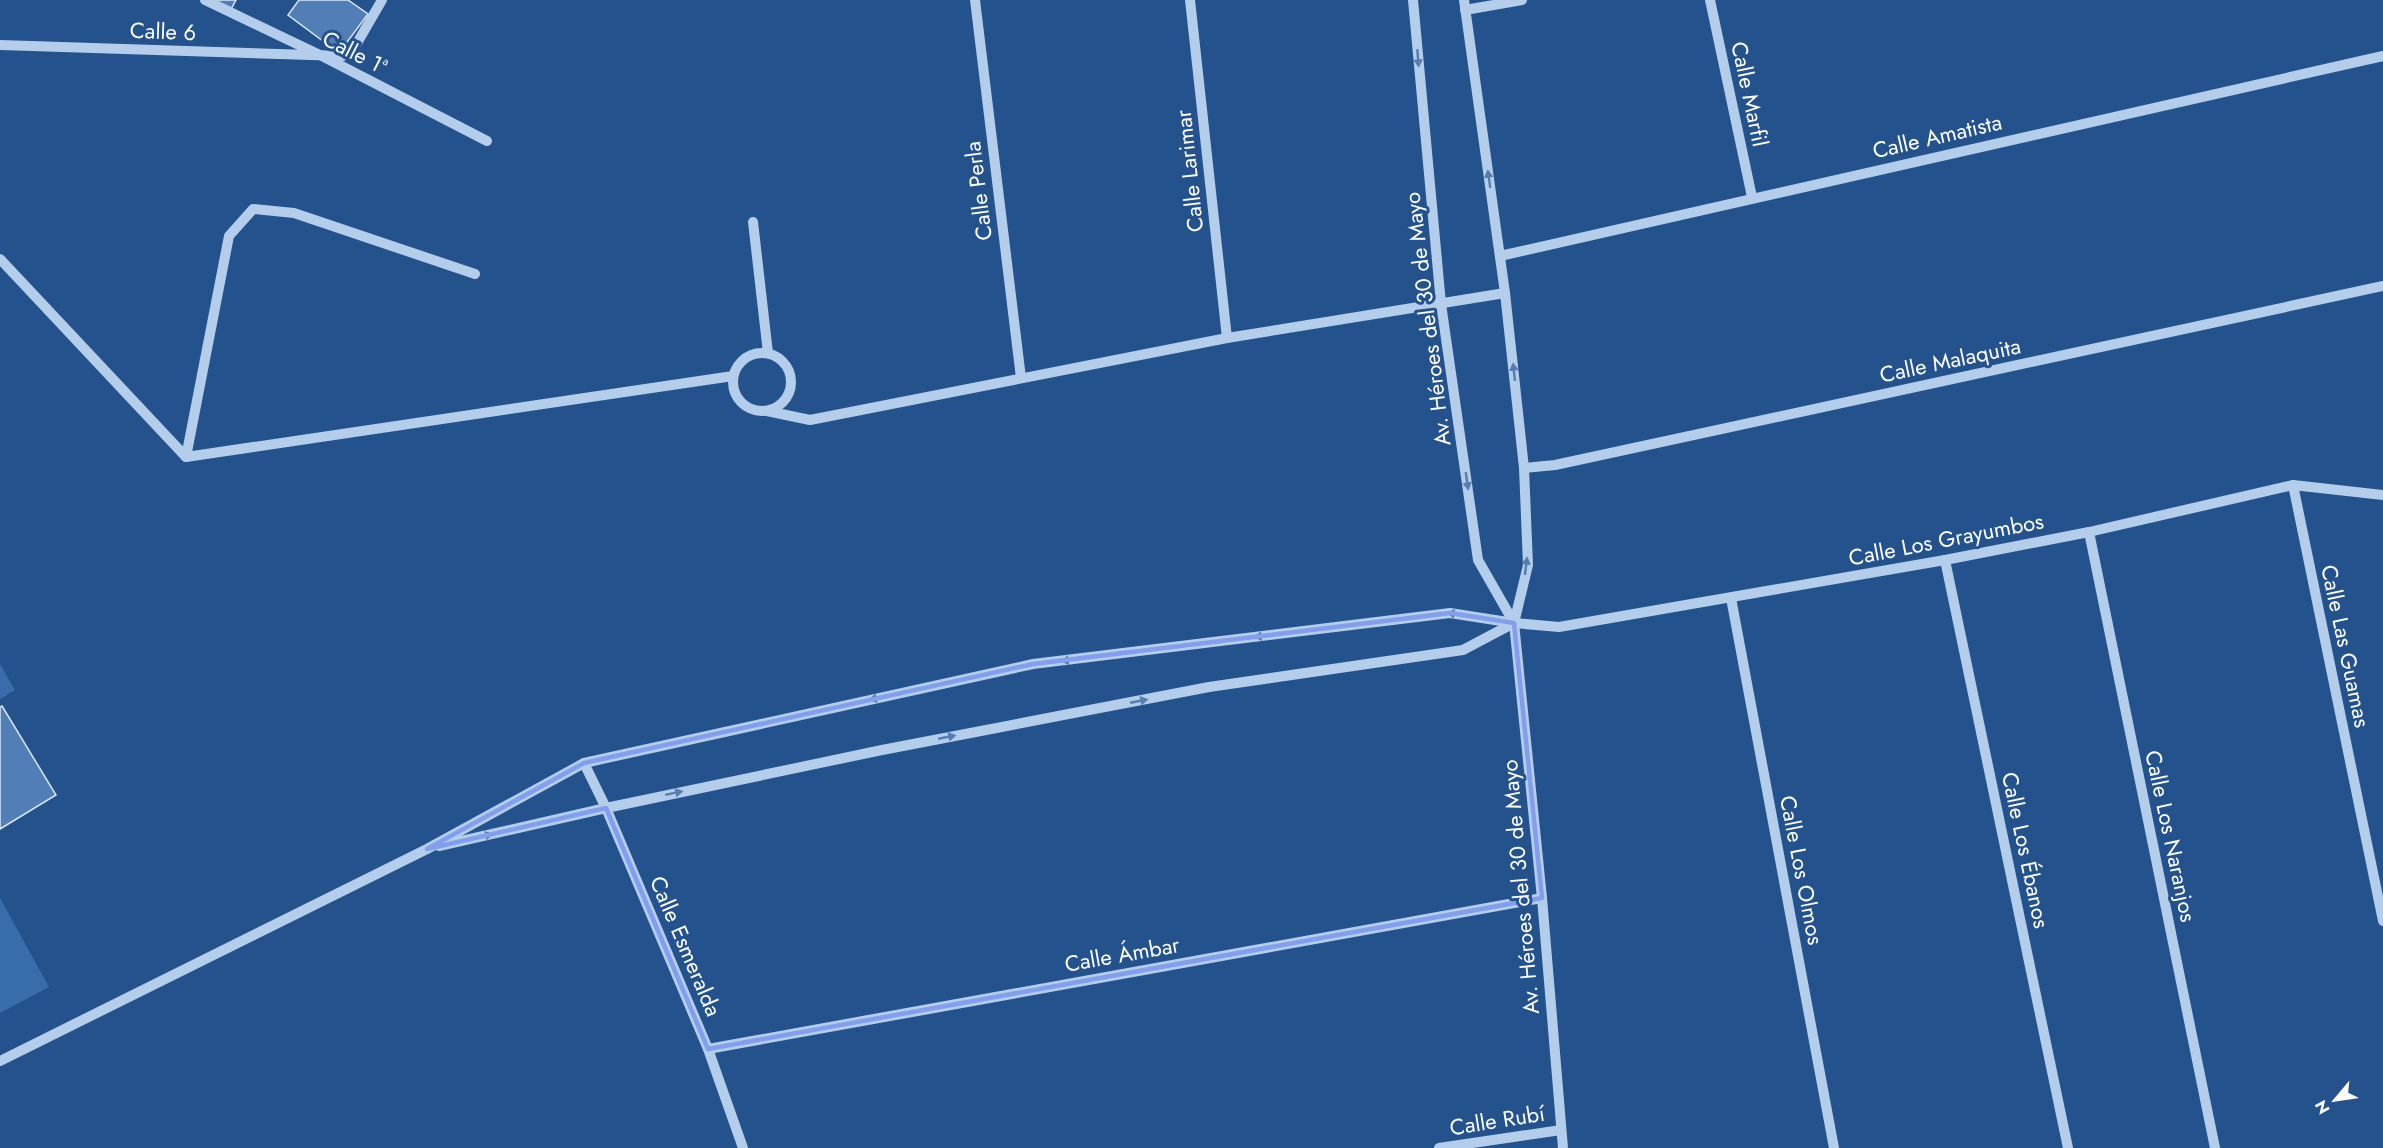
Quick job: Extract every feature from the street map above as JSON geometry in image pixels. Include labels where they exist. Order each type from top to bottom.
[{"type":"street","name":"Calle 1ª","points":[[205,0],[324,57],[487,141]]},
{"type":"street","points":[[324,57],[343,56],[353,50],[382,0]]},
{"type":"street","name":"Calle Perla","points":[[975,0],[1021,378]]},
{"type":"street","name":"Calle Larimar","points":[[1190,0],[1227,338]]},
{"type":"street","name":"Av. Héroes del 30 de Mayo","points":[[1413,0],[1441,304],[1478,560],[1514,623]]},
{"type":"street","points":[[1465,5],[1522,0]]},
{"type":"street","name":"Calle Marfil","points":[[1710,0],[1752,197]]},
{"type":"street","name":"Av. Héroes del 30 de Mayo","points":[[1465,5],[1505,293],[1524,468],[1528,564],[1514,623],[1542,898],[1563,1148]]},
{"type":"street","name":"Calle 6","points":[[0,45],[324,57]]},
{"type":"street","name":"Calle Amatista","points":[[1500,256],[1752,197],[2383,56]]},
{"type":"street","points":[[186,457],[229,236],[253,209],[294,213],[475,274]]},
{"type":"street","points":[[753,222],[768,353]]},
{"type":"street","points":[[0,259],[186,457]]},
{"type":"street","name":"Calle Malaquita","points":[[1524,468],[1555,465],[2383,286]]},
{"type":"street","points":[[767,411],[778,407],[786,399],[791,377],[787,366],[779,358],[768,353],[756,353],[746,357],[738,365],[733,376],[733,387],[737,398],[745,406],[756,411],[767,411],[810,420],[1227,338],[1505,293]]},
{"type":"street","points":[[186,457],[733,376]]},
{"type":"street","name":"Calle Los Grayumbos","points":[[427,849],[584,763],[1033,664],[1449,613],[1559,627],[1945,560],[2089,532],[2293,485],[2383,495]]},
{"type":"street","name":"Calle Las Guamas","points":[[2293,485],[2383,921]]},
{"type":"street","name":"Calle Los Naranjos","points":[[2089,532],[2215,1148]]},
{"type":"street","name":"Calle Los Ébanos","points":[[1945,560],[2068,1148]]},
{"type":"street","name":"Calle Los Olmos","points":[[1731,598],[1834,1148]]},
{"type":"street","points":[[0,1061],[427,849],[606,808],[882,750],[1209,687],[1463,650],[1514,623]]},
{"type":"street","name":"Calle Esmeralda","points":[[584,763],[606,808],[708,1049],[743,1148]]},
{"type":"street","name":"Calle Ámbar","points":[[708,1049],[1542,898]]},
{"type":"street","name":"Calle Rubí","points":[[1439,1148],[1561,1130]]},
{"type":"highlighted area","points":[[1450,613],[1514,623],[1542,898],[708,1049],[606,808],[427,849],[584,763],[1033,664]]},
{"type":"shaded area","points":[[0,664],[15,690],[0,699]]},
{"type":"shaded area","points":[[0,898],[49,987],[0,1013]]},
{"type":"building","points":[[207,0],[236,0],[230,11]]},
{"type":"building","points":[[299,0],[348,0],[368,14],[339,53],[288,15]]},
{"type":"building","points":[[2,706],[56,795],[0,829],[0,707]]}]
